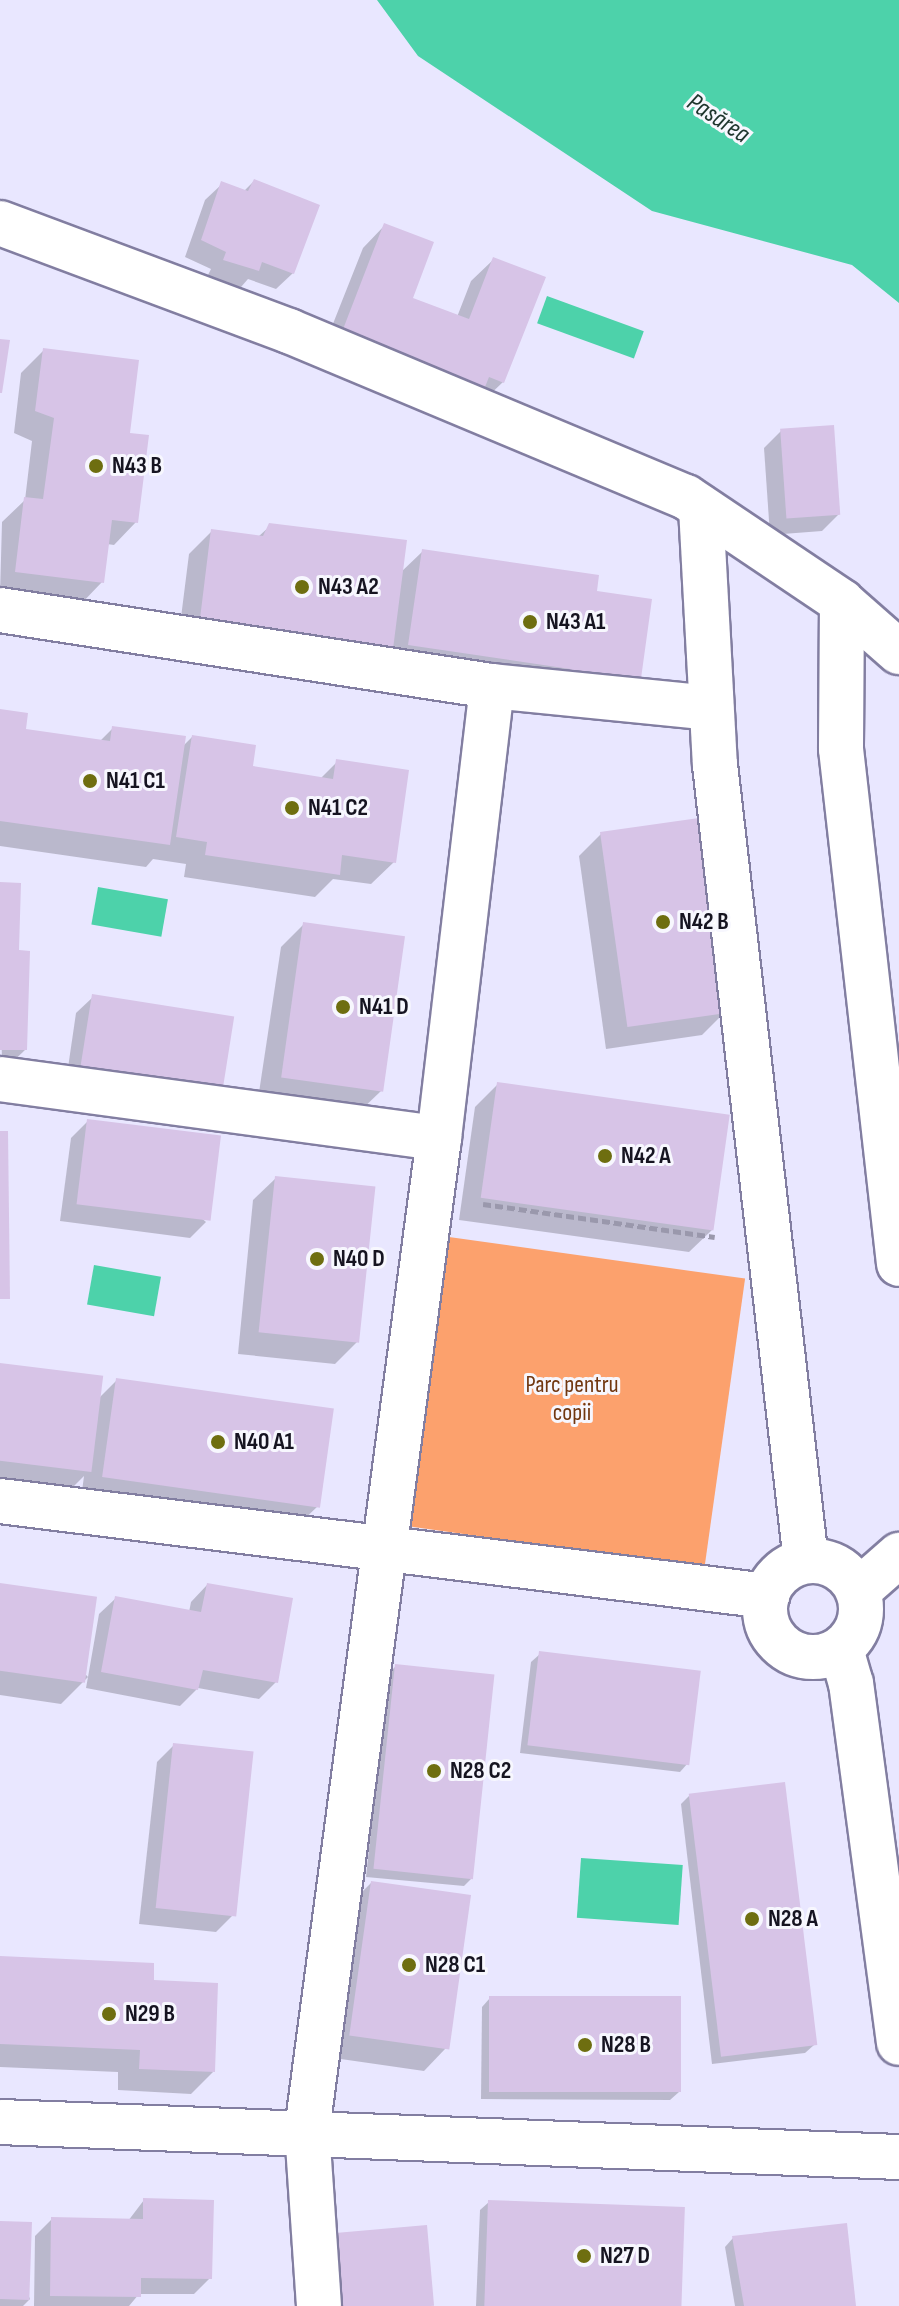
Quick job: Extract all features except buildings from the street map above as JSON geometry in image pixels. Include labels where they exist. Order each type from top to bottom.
[{"type":"street","points":[[0,223],[289,331],[701,508],[842,602],[899,652]]},
{"type":"street","points":[[701,508],[711,708],[806,1561]]},
{"type":"street","points":[[842,602],[841,749],[899,1264]]},
{"type":"street","points":[[0,610],[492,686],[711,708]]},
{"type":"street","points":[[319,2306],[307,2130],[439,1138],[492,686]]},
{"type":"street","points":[[0,1079],[439,1138]]},
{"type":"street","points":[[0,1501],[767,1596]]},
{"type":"street","points":[[873,1599],[838,1567],[806,1561],[781,1572],[767,1596],[768,1624],[785,1648],[813,1657],[841,1649],[853,1637],[899,1555]]},
{"type":"street","points":[[841,1649],[851,1683],[899,2043]]},
{"type":"street","points":[[0,2122],[307,2130],[899,2157]]},
{"type":"path","points":[[431,1197],[773,1245]]},
{"type":"green space","name":"Parc pentru copii","points":[[449,1237],[745,1279],[704,1568],[408,1526]]},
{"type":"water","name":"Pasărea","points":[[377,0],[899,0],[899,303],[852,265],[652,211],[418,56]]},
{"type":"water","points":[[547,296],[644,331],[634,358],[537,323]]},
{"type":"water","points":[[98,887],[168,899],[161,937],[91,924]]},
{"type":"water","points":[[94,1265],[161,1277],[154,1316],[87,1304]]},
{"type":"water","points":[[581,1858],[683,1865],[679,1925],[577,1918]]},
{"type":"place","name":"N43 B","points":[[96,466]]},
{"type":"place","name":"N43 A2","points":[[302,587]]},
{"type":"place","name":"N43 A1","points":[[530,622]]},
{"type":"place","name":"N41 C1","points":[[90,781]]},
{"type":"place","name":"N41 C2","points":[[292,808]]},
{"type":"place","name":"N42 B","points":[[663,922]]},
{"type":"place","name":"N41 D","points":[[343,1007]]},
{"type":"place","name":"N42 A","points":[[605,1156]]},
{"type":"place","name":"N40 D","points":[[317,1259]]},
{"type":"place","name":"N40 A1","points":[[218,1442]]},
{"type":"place","name":"N28 C2","points":[[434,1771]]},
{"type":"place","name":"N28 A","points":[[752,1919]]},
{"type":"place","name":"N28 C1","points":[[409,1965]]},
{"type":"place","name":"N29 B","points":[[109,2014]]},
{"type":"place","name":"N28 B","points":[[585,2045]]},
{"type":"place","name":"N27 D","points":[[584,2256]]}]
